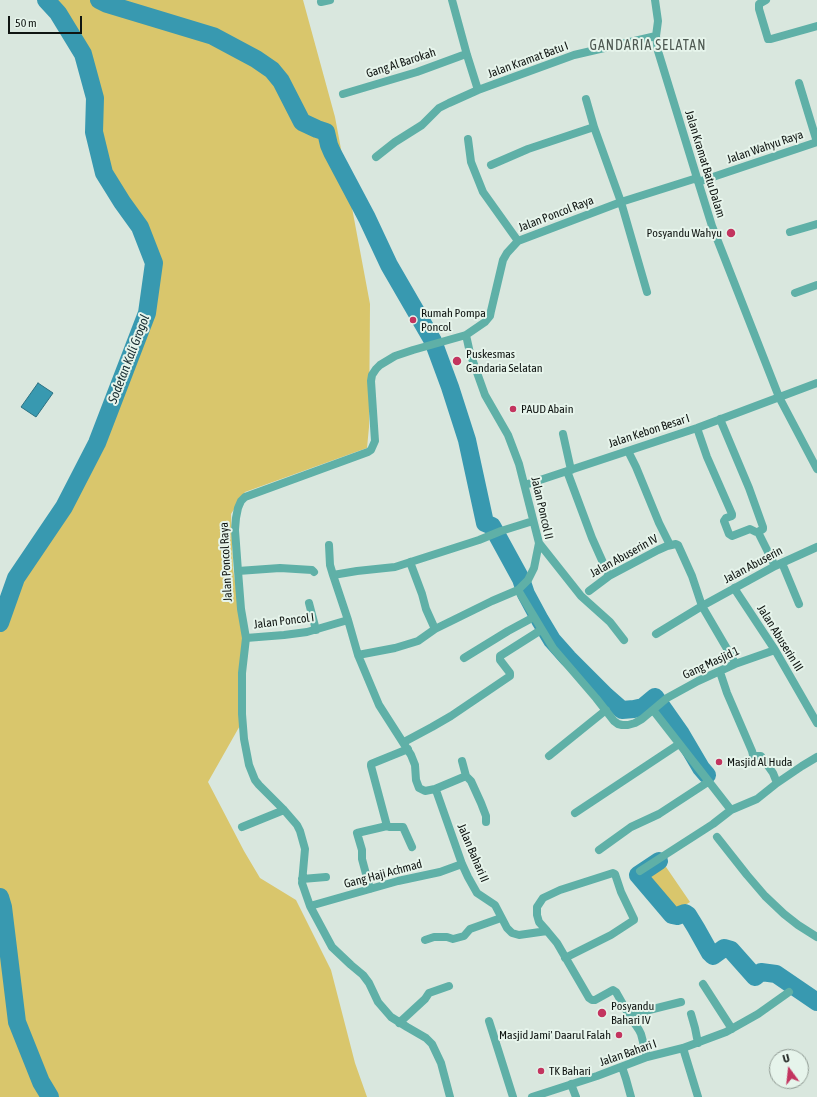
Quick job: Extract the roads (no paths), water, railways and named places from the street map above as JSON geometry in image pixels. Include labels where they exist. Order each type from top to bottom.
[{"type":"street","points":[[321,2],[330,0]]},
{"type":"street","points":[[452,0],[466,54],[478,90]]},
{"type":"street","name":"Jalan Kramat Batu Dalam","points":[[656,0],[658,21],[656,36],[660,58],[712,226],[779,397],[817,469]]},
{"type":"street","points":[[766,0],[759,4],[759,9],[768,39],[817,26]]},
{"type":"street","name":"Jalan Kramat Batu I","points":[[376,157],[395,142],[422,125],[439,108],[478,90],[574,55],[656,36]]},
{"type":"street","name":"Gang Al Barokah","points":[[343,94],[417,72],[466,54]]},
{"type":"street","points":[[799,83],[817,142]]},
{"type":"street","points":[[586,99],[594,127],[621,202],[647,292]]},
{"type":"street","points":[[491,164],[528,149],[594,127]]},
{"type":"street","points":[[468,139],[471,162],[484,192],[518,241]]},
{"type":"street","name":"Jalan Wahyu Raya","points":[[697,180],[817,142]]},
{"type":"street","name":"Jalan Poncol Raya","points":[[450,1097],[441,1063],[432,1044],[426,1038],[391,1017],[378,1002],[369,983],[332,947],[310,906],[302,882],[305,848],[297,825],[255,780],[249,765],[244,739],[242,714],[242,673],[246,638],[241,609],[238,571],[236,518],[238,508],[241,501],[245,497],[371,450],[375,442],[371,382],[372,375],[380,365],[395,356],[466,335],[485,322],[490,316],[503,260],[518,241],[621,202],[697,180]]},
{"type":"street","points":[[790,232],[817,224]]},
{"type":"street","points":[[796,293],[817,285]]},
{"type":"street","name":"Jalan Poncol II","points":[[466,335],[470,353],[485,395],[511,441],[525,485],[539,543],[534,568],[521,587]]},
{"type":"street","name":"Jalan Kebon Besar I","points":[[525,485],[697,428],[817,383]]},
{"type":"street","points":[[720,419],[763,527],[763,529],[758,532]]},
{"type":"street","points":[[697,428],[707,457],[732,514],[732,516],[726,518],[724,521],[729,534],[732,536],[750,528],[758,532],[778,564],[799,604]]},
{"type":"street","points":[[562,434],[569,471],[592,538],[609,576]]},
{"type":"street","points":[[628,451],[670,545]]},
{"type":"street","points":[[333,575],[358,570],[395,567],[533,521]]},
{"type":"street","points":[[539,543],[581,596],[610,622],[624,640]]},
{"type":"street","name":"Jalan Abuserin IV","points":[[589,591],[609,576],[658,550],[676,544],[678,545],[692,576],[702,606]]},
{"type":"street","points":[[329,545],[333,575],[358,655],[379,704],[406,745],[415,764],[416,780],[420,790],[425,791],[435,789],[466,776]]},
{"type":"street","name":"Jalan Abuserin","points":[[656,634],[702,606],[778,564],[817,547]]},
{"type":"street","points":[[410,562],[426,609],[435,629]]},
{"type":"street","points":[[238,571],[280,568],[312,570],[314,572]]},
{"type":"street","points":[[358,655],[395,648],[418,641],[435,629],[521,587]]},
{"type":"street","name":"Gang Masjid 1","points":[[521,587],[534,617],[553,648],[618,724],[628,725],[642,719],[667,698],[698,681],[760,654],[775,650]]},
{"type":"street","name":"Jalan Abuserin III","points":[[734,588],[775,650],[817,723]]},
{"type":"street","points":[[309,603],[316,630]]},
{"type":"street","points":[[702,606],[733,659]]},
{"type":"street","points":[[464,658],[534,617]]},
{"type":"street","name":"Jalan Poncol I","points":[[246,638],[284,635],[316,630],[348,620]]},
{"type":"street","points":[[386,826],[371,764],[406,745],[510,676],[510,673],[500,660],[500,656],[541,630]]},
{"type":"street","points":[[720,672],[727,693],[753,755],[761,756],[773,773],[777,783]]},
{"type":"street","points":[[656,708],[679,744],[708,782],[734,809]]},
{"type":"street","points":[[549,756],[606,710]]},
{"type":"street","points":[[575,813],[679,744]]},
{"type":"street","points":[[640,871],[734,809],[757,799],[777,783],[817,757]]},
{"type":"street","points":[[462,761],[466,776],[471,782],[481,803],[486,816],[486,822]]},
{"type":"street","points":[[598,850],[630,827],[659,814],[708,782]]},
{"type":"street","name":"Jalan Bahari II","points":[[435,789],[462,864],[476,893],[495,905],[507,928],[516,934],[547,931]]},
{"type":"street","points":[[242,827],[284,810]]},
{"type":"street","points":[[370,889],[357,833],[386,826],[403,827],[412,848]]},
{"type":"street","points":[[717,837],[765,896],[793,921],[817,938]]},
{"type":"street","name":"Gang Haji Achmad","points":[[310,906],[398,881],[440,872],[462,864]]},
{"type":"street","points":[[565,958],[611,935],[634,920],[621,892],[615,874],[613,873],[560,890],[543,898],[537,907],[537,915],[540,922],[557,944],[565,958],[589,998],[595,1000],[615,990],[641,1034],[647,1057]]},
{"type":"street","points":[[302,880],[326,877]]},
{"type":"street","points":[[425,940],[434,937],[448,937],[453,939],[464,936],[470,929],[501,918]]},
{"type":"street","points":[[703,984],[732,1029]]},
{"type":"street","points":[[399,1023],[430,993],[449,986]]},
{"type":"street","name":"Jalan Bahari I","points":[[532,1097],[598,1076],[647,1057],[698,1043],[726,1032],[758,1014],[789,992]]},
{"type":"street","points":[[629,1015],[681,1002]]},
{"type":"street","points":[[691,1014],[698,1043]]},
{"type":"street","points":[[489,1021],[513,1097]]},
{"type":"street","points":[[683,1048],[698,1097]]},
{"type":"street","points":[[622,1067],[631,1097]]},
{"type":"street","points":[[571,1084],[576,1097]]},
{"type":"water","points":[[38,383],[53,393],[36,417],[21,407]]},
{"type":"waterway","name":"Sodetan Kali Grogol","points":[[0,623],[16,578],[64,507],[97,443],[147,313],[154,263],[140,227],[104,173],[94,132],[95,98],[83,54],[58,13],[46,0]]},
{"type":"waterway","points":[[99,0],[107,4],[213,36],[256,59],[272,70],[281,81],[302,122],[326,132],[332,152],[367,218],[389,265],[433,341],[467,440],[485,523],[492,526],[521,579],[526,594],[540,620],[552,640],[568,658],[622,710],[643,707],[655,697],[707,775]]},
{"type":"waterway","points":[[659,861],[638,875],[672,915],[677,916],[685,913],[688,915],[713,956],[724,948],[731,950],[755,977],[761,972],[776,974],[817,1002]]},
{"type":"waterway","name":"Sodetan Kali Grogol","points":[[0,897],[3,907],[17,1022],[41,1082],[50,1097]]},
{"type":"place","name":"Posyandu Wahyu","points":[[731,233]]},
{"type":"place","name":"Rumah Pompa Poncol","points":[[413,320]]},
{"type":"place","name":"Puskesmas Gandaria Selatan","points":[[457,361]]},
{"type":"place","name":"PAUD Abain","points":[[513,409]]},
{"type":"place","name":"Masjid Al Huda","points":[[719,762]]},
{"type":"place","name":"Posyandu Bahari IV","points":[[602,1013]]},
{"type":"place","name":"Masjid Jami' Daarul Falah","points":[[619,1035]]},
{"type":"place","name":"TK Bahari","points":[[541,1071]]},
{"type":"district","name":"GANDARIA SELATAN","points":[[648,46]]}]
